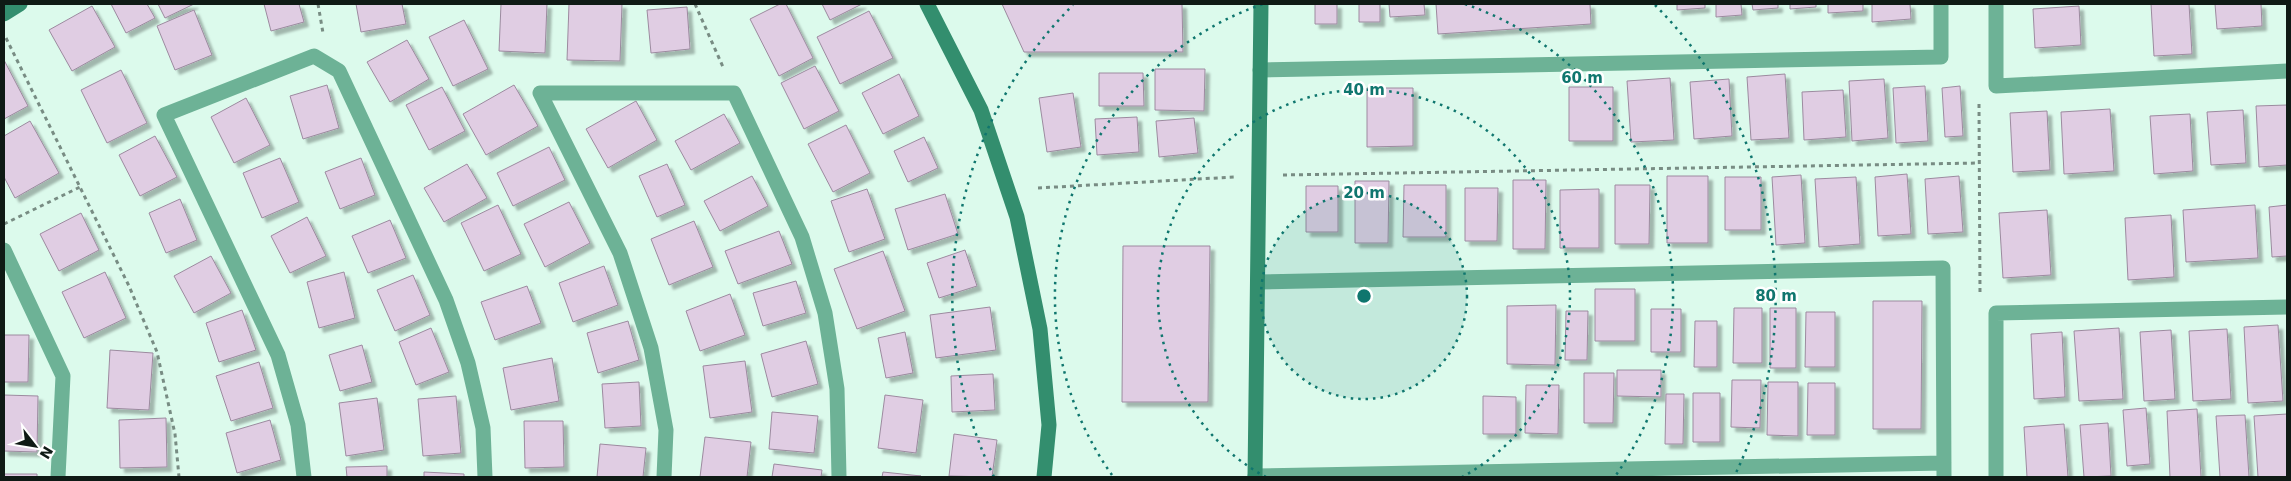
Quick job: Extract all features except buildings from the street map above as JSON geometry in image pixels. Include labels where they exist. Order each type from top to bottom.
[{"type":"street","points":[[4,14],[20,4]]},
{"type":"street","points":[[927,4],[981,110],[1017,217],[1040,329],[1049,425],[1044,477]]},
{"type":"street","points":[[1258,282],[1943,268],[1944,470],[1255,477],[1261,4]]},
{"type":"street","points":[[1260,70],[1941,57],[1941,4]]},
{"type":"street","points":[[1996,4],[1996,86],[2287,71]]},
{"type":"street","points":[[304,477],[298,425],[278,355],[164,115],[314,56],[339,71],[446,300],[468,363],[483,428],[485,477]]},
{"type":"street","points":[[664,477],[666,430],[651,348],[620,253],[540,94],[734,93],[802,237],[825,313],[837,389],[839,477]]},
{"type":"street","points":[[4,250],[63,376],[58,477]]},
{"type":"street","points":[[1996,477],[1996,313],[2287,307]]},
{"type":"path","points":[[695,4],[734,93]]},
{"type":"path","points":[[4,33],[129,286],[157,352],[176,434],[179,477]]},
{"type":"path","points":[[1978,103],[1980,301]]},
{"type":"path","points":[[1038,188],[1258,176],[1980,163]]},
{"type":"path","points":[[4,224],[80,187]]}]
